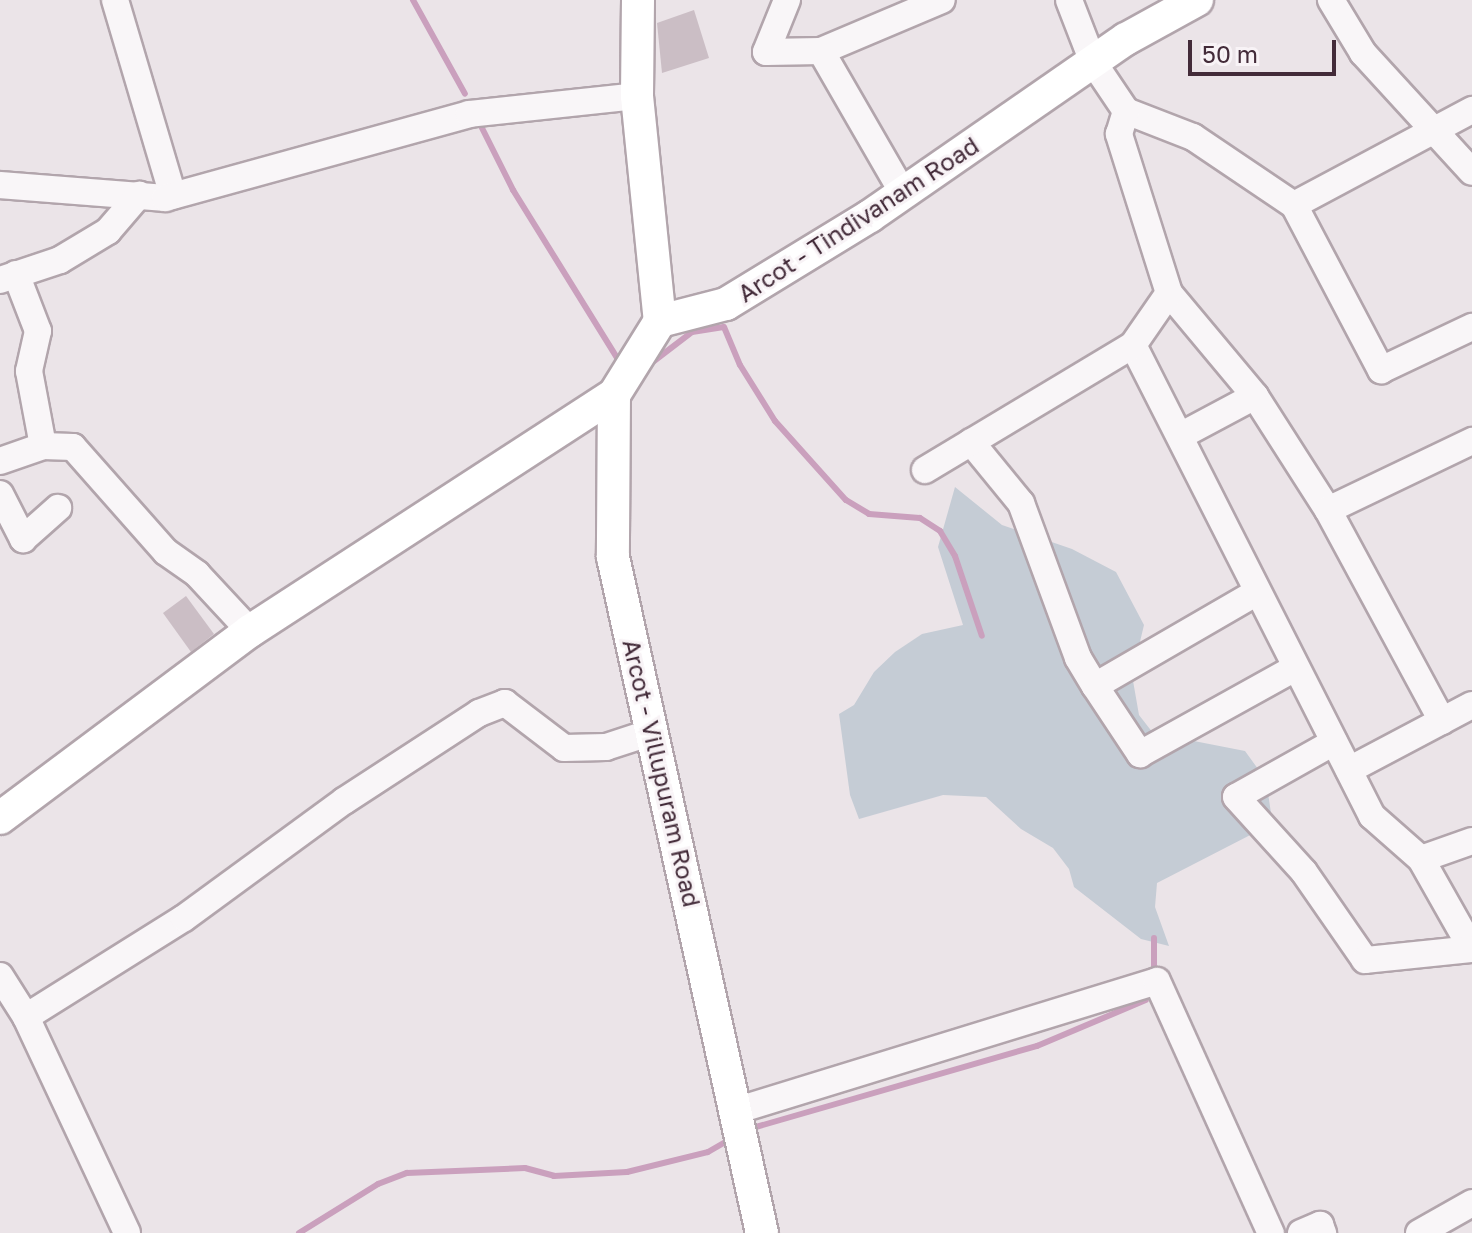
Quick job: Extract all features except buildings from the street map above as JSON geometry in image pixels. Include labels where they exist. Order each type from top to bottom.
[{"type":"main road","points":[[0,818],[250,631],[614,395],[660,321],[637,96],[638,0]]},
{"type":"main road","name":"Arcot - Tindivanam Road","points":[[660,321],[726,304],[903,193],[1093,62],[1197,0]]},
{"type":"main road","name":"Arcot - Villupuram Road","points":[[614,395],[613,557],[738,1110],[762,1233]]},
{"type":"street","points":[[115,0],[173,196]]},
{"type":"street","points":[[787,0],[766,52],[821,51],[942,0]]},
{"type":"street","points":[[1069,0],[1093,62],[1126,111],[1193,137],[1294,205],[1381,370],[1472,327]]},
{"type":"street","points":[[1331,0],[1363,53],[1439,130],[1472,172]]},
{"type":"street","points":[[821,51],[903,193]]},
{"type":"street","points":[[0,185],[173,196],[469,114],[637,96]]},
{"type":"street","points":[[1294,205],[1472,110]]},
{"type":"street","points":[[1126,111],[1119,134],[1169,293],[1255,396],[1328,510],[1442,721]]},
{"type":"street","points":[[43,446],[29,371],[38,331],[8,277],[60,260],[108,231],[139,195]]},
{"type":"street","points":[[925,470],[1133,345],[1169,293]]},
{"type":"street","points":[[1133,345],[1372,816],[1421,859],[1472,949],[1365,960],[1304,872],[1236,797],[1334,742]]},
{"type":"street","points":[[1180,436],[1255,396]]},
{"type":"street","points":[[1328,510],[1472,441]]},
{"type":"street","points":[[971,442],[1021,503],[1078,658],[1140,754],[1295,668]]},
{"type":"street","points":[[0,461],[43,446],[73,447],[88,458],[166,552],[197,574],[250,631]]},
{"type":"street","points":[[0,494],[23,539],[58,508]]},
{"type":"street","points":[[1095,686],[1257,592]]},
{"type":"street","points":[[26,1017],[184,918],[344,801],[479,713],[505,703],[564,748],[606,747],[652,732]]},
{"type":"street","points":[[1349,770],[1472,705]]},
{"type":"street","points":[[1421,859],[1472,841]]},
{"type":"street","points":[[0,976],[26,1017],[127,1233]]},
{"type":"street","points":[[738,1110],[1157,981],[1271,1233]]},
{"type":"street","points":[[1419,1233],[1472,1203]]},
{"type":"street","points":[[1301,1233],[1320,1225],[1323,1233]]},
{"type":"shaded area","points":[[955,487],[1002,525],[1072,549],[1116,572],[1144,625],[1132,675],[1139,715],[1153,733],[1245,751],[1266,780],[1271,813],[1260,830],[1157,883],[1155,907],[1169,946],[1141,939],[1074,887],[1069,869],[1053,848],[1021,829],[986,797],[943,795],[859,819],[850,795],[839,714],[854,705],[874,672],[895,652],[922,634],[963,625],[938,547]]},
{"type":"waterway","points":[[413,0],[465,94]]},
{"type":"waterway","points":[[481,126],[513,190],[619,361]]},
{"type":"waterway","points":[[654,361],[692,332],[724,327],[740,365],[775,421],[846,500],[869,514],[920,518],[940,531],[955,556],[982,636]]},
{"type":"waterway","points":[[1154,938],[1154,966]]},
{"type":"waterway","points":[[749,1129],[1037,1046],[1146,1000]]},
{"type":"waterway","points":[[299,1233],[378,1184],[407,1173],[525,1168],[554,1176],[627,1172],[708,1152],[732,1138]]}]
